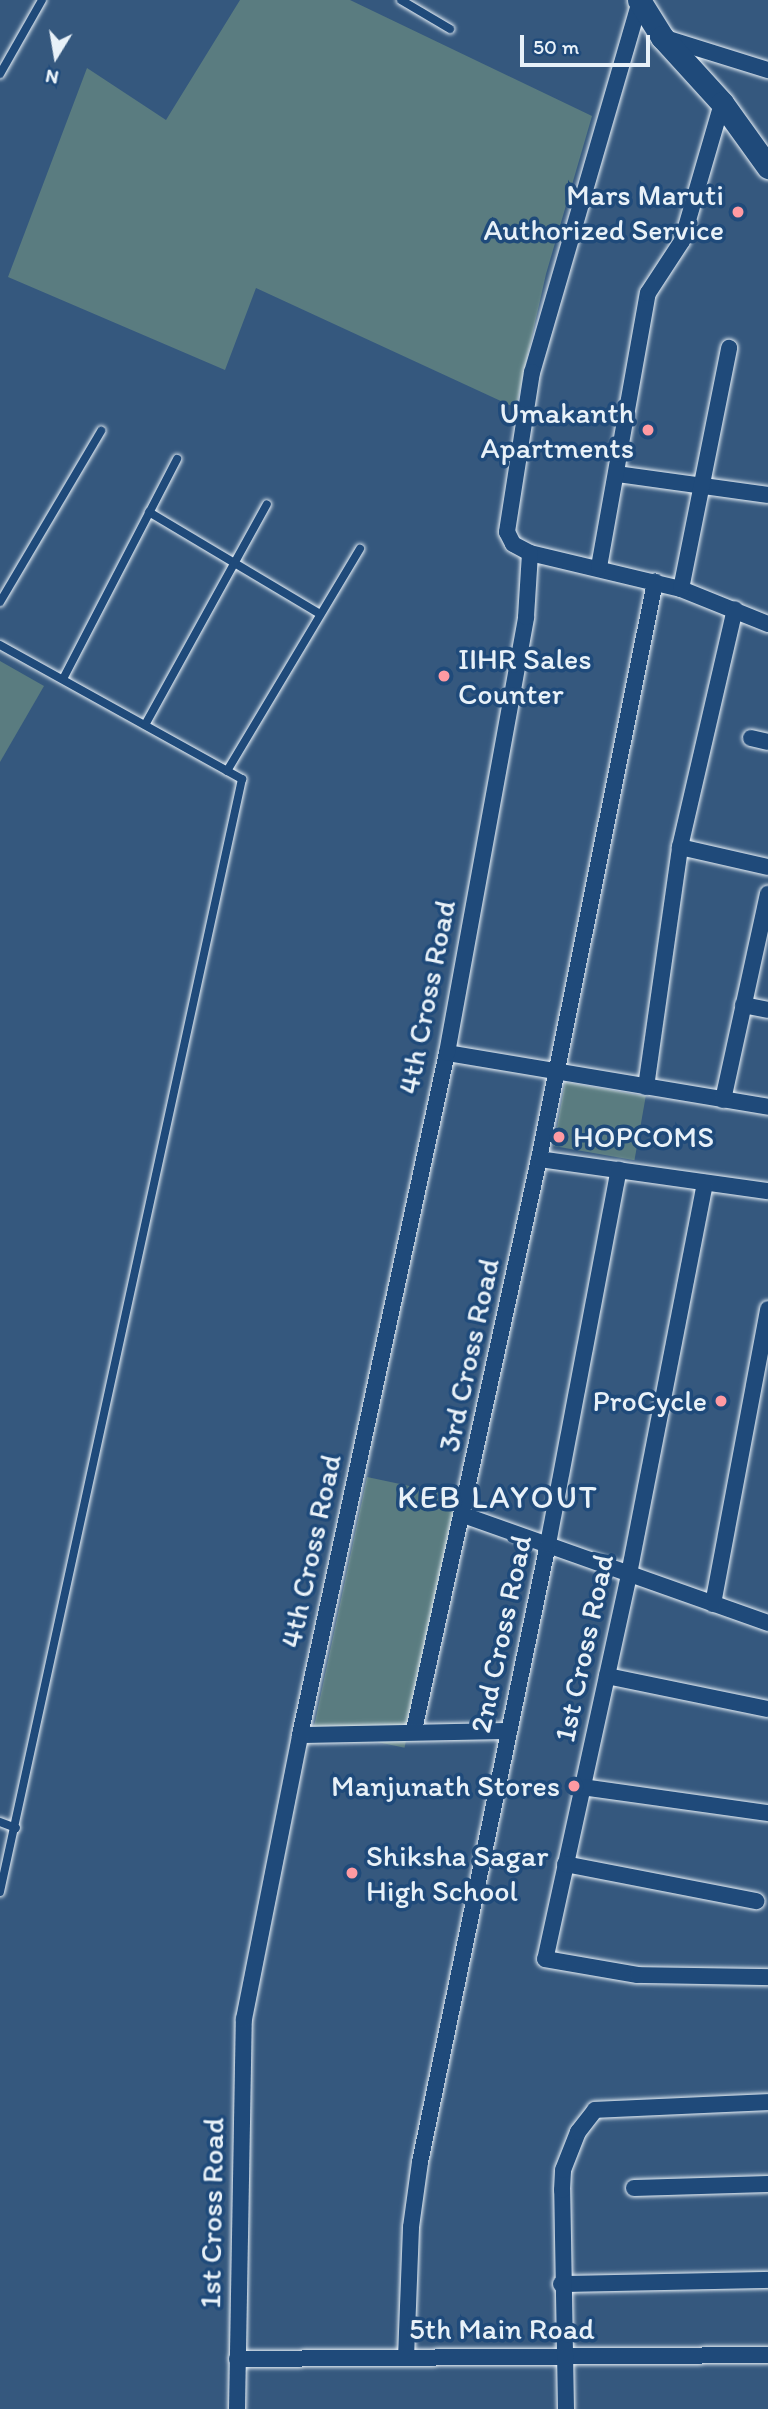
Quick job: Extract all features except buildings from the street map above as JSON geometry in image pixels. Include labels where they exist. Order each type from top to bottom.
[{"type":"street","points":[[639,0],[662,37],[722,103],[768,167]]},
{"type":"street","points":[[639,0],[532,372],[506,532],[513,544],[530,552],[681,589],[767,620]]},
{"type":"street","points":[[662,37],[768,70]]},
{"type":"street","points":[[599,567],[648,293],[682,241],[722,103]]},
{"type":"street","points":[[681,589],[704,489],[729,348]]},
{"type":"street","points":[[617,474],[704,489],[768,495]]},
{"type":"street","name":"4th Cross Road","points":[[244,2019],[300,1735],[447,1053],[526,617],[530,552]]},
{"type":"street","name":"3rd Cross Road","points":[[414,1730],[539,1159],[655,582]]},
{"type":"street","points":[[646,1087],[680,847],[735,609]]},
{"type":"street","points":[[751,738],[768,742]]},
{"type":"street","points":[[680,847],[768,867]]},
{"type":"street","points":[[723,1100],[768,894]]},
{"type":"street","points":[[743,1005],[768,1010]]},
{"type":"street","points":[[447,1053],[768,1107]]},
{"type":"street","points":[[539,1159],[768,1191]]},
{"type":"street","name":"2nd Cross Road","points":[[406,2358],[411,2227],[420,2162],[548,1544],[619,1170]]},
{"type":"street","name":"1st Cross Road","points":[[705,1183],[629,1575],[545,1959],[638,1975],[768,1977]]},
{"type":"street","points":[[713,1604],[768,1309]]},
{"type":"street","points":[[463,1515],[768,1622]]},
{"type":"street","points":[[607,1676],[768,1709]]},
{"type":"street","points":[[300,1735],[414,1730],[509,1731]]},
{"type":"street","points":[[582,1787],[768,1813]]},
{"type":"street","points":[[565,1864],[756,1900]]},
{"type":"street","name":"1st Cross Road","points":[[237,2409],[244,2019]]},
{"type":"street","points":[[566,2409],[561,2284],[562,2190],[563,2170],[578,2132],[595,2110],[768,2102]]},
{"type":"street","points":[[635,2188],[768,2184]]},
{"type":"street","points":[[561,2284],[768,2280]]},
{"type":"street","name":"5th Main Road","points":[[237,2359],[768,2355]]},
{"type":"lane","points":[[0,74],[42,0]]},
{"type":"lane","points":[[401,0],[450,29]]},
{"type":"lane","points":[[0,602],[101,431]]},
{"type":"lane","points":[[63,679],[177,459]]},
{"type":"lane","points":[[145,725],[267,504]]},
{"type":"lane","points":[[149,512],[320,614]]},
{"type":"lane","points":[[227,771],[360,549]]},
{"type":"lane","points":[[0,645],[242,779],[0,1892]]},
{"type":"lane","points":[[0,1822],[16,1828]]},
{"type":"green space","points":[[240,0],[350,0],[592,116],[546,274],[516,408],[256,288],[225,370],[8,277],[87,68],[166,120]]},
{"type":"green space","points":[[0,661],[44,686],[0,762]]},
{"type":"green space","points":[[565,1082],[646,1096],[634,1160],[554,1146]]},
{"type":"green space","points":[[367,1477],[458,1496],[405,1748],[314,1728]]},
{"type":"place","name":"Mars Maruti Authorized Service","points":[[738,212]]},
{"type":"place","name":"Umakanth Apartments","points":[[648,430]]},
{"type":"place","name":"IIHR Sales Counter","points":[[444,676]]},
{"type":"place","name":"HOPCOMS","points":[[559,1137]]},
{"type":"place","name":"ProCycle","points":[[721,1401]]},
{"type":"place","name":"Manjunath Stores","points":[[574,1786]]},
{"type":"place","name":"Shiksha Sagar High School","points":[[352,1873]]},
{"type":"district","name":"KEB LAYOUT","points":[[498,1497]]}]
